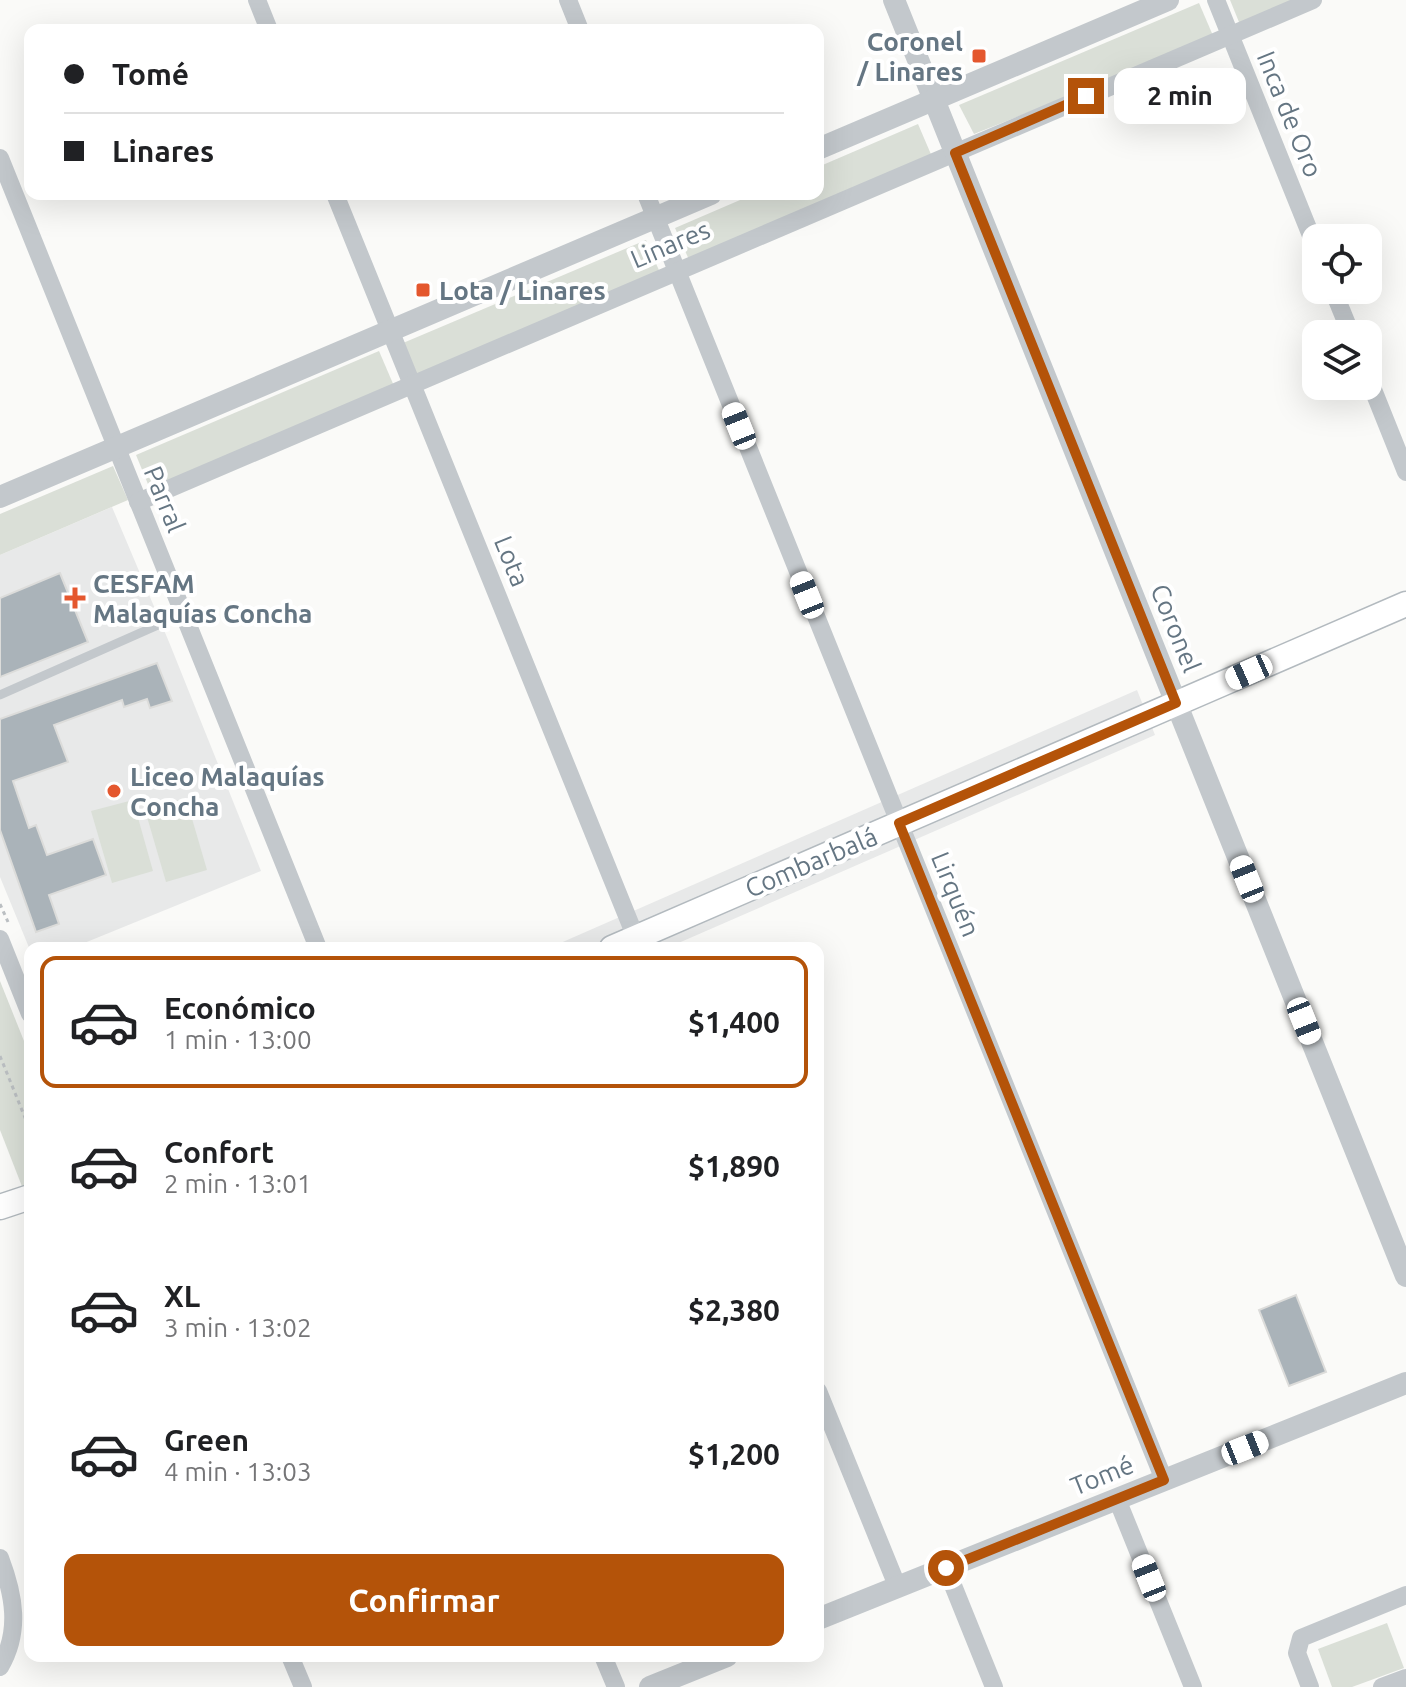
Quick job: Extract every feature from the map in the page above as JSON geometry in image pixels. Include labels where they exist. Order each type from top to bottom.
[{"type":"main road","name":"Combarbalá","points":[[640,942],[899,823],[1406,604]]},
{"type":"street","points":[[257,0],[267,24]]},
{"type":"street","points":[[568,0],[578,24]]},
{"type":"street","name":"Coronel","points":[[894,0],[1406,1276]]},
{"type":"street","points":[[824,146],[1168,0]]},
{"type":"street","name":"Inca de Oro","points":[[1216,0],[1306,224]]},
{"type":"street","name":"Linares","points":[[138,502],[1313,0]]},
{"type":"street","name":"Parral","points":[[0,158],[316,942]]},
{"type":"street","name":"Lota","points":[[337,200],[638,942]]},
{"type":"street","name":"Lirquén","points":[[648,200],[1164,1480]]},
{"type":"street","name":"Linares","points":[[0,497],[697,200]]},
{"type":"street","points":[[1377,400],[1406,472]]},
{"type":"street","points":[[0,939],[24,999]]},
{"type":"street","name":"Tomé","points":[[824,1617],[1406,1383]]},
{"type":"street","points":[[824,1406],[898,1588]]},
{"type":"street","points":[[1117,1499],[1193,1687]]},
{"type":"street","points":[[0,1558],[10,1587],[14,1613],[12,1637],[0,1667]]},
{"type":"street","points":[[946,1568],[994,1687]]},
{"type":"street","points":[[1310,1687],[1297,1653],[1301,1638],[1406,1595]]},
{"type":"street","points":[[293,1662],[303,1687]]},
{"type":"street","points":[[606,1662],[616,1687]]},
{"type":"street","points":[[650,1687],[712,1662]]},
{"type":"street","points":[[1382,1687],[1406,1678]]},
{"type":"lane","points":[[0,695],[183,614]]},
{"type":"path","points":[[0,1056],[24,1115]]},
{"type":"shaded area","points":[[1230,0],[1304,0],[1241,27]]},
{"type":"shaded area","points":[[1199,3],[1214,38],[974,134],[959,105]]},
{"type":"shaded area","points":[[918,124],[933,159],[690,262],[675,228],[740,200],[824,200],[824,164]]},
{"type":"shaded area","points":[[646,240],[661,275],[418,378],[403,343]]},
{"type":"shaded area","points":[[379,351],[394,386],[150,489],[136,455]]},
{"type":"shaded area","points":[[113,466],[128,500],[0,555],[0,514]]},
{"type":"shaded area","name":"Liceo Malaquías Concha","points":[[112,507],[261,871],[87,942],[27,942],[0,877],[0,555]]},
{"type":"shaded area","points":[[1137,690],[1155,735],[681,942],[563,942]]},
{"type":"shaded area","points":[[186,798],[207,870],[166,882],[145,810]]},
{"type":"shaded area","points":[[133,800],[153,871],[112,883],[91,811]]},
{"type":"shaded area","points":[[0,981],[24,1041],[24,1189],[0,1130]]},
{"type":"shaded area","points":[[1387,1623],[1404,1668],[1352,1687],[1332,1687],[1318,1649]]},
{"type":"building","points":[[60,573],[88,642],[0,677],[0,598]]},
{"type":"building","points":[[157,663],[172,701],[150,708],[147,699],[124,707],[122,700],[54,725],[68,762],[13,781],[29,828],[36,825],[47,855],[93,839],[106,875],[49,895],[59,924],[36,932],[0,830],[0,719]]},
{"type":"building","points":[[1296,1295],[1326,1372],[1289,1386],[1259,1310]]},
{"type":"place","name":"Coronel / Linares","points":[[979,56]]},
{"type":"place","name":"Lota / Linares","points":[[423,290]]},
{"type":"place","name":"CESFAM Malaquías Concha","points":[[75,598]]},
{"type":"place","name":"Liceo Malaquías Concha","points":[[114,791]]},
{"type":"route","points":[[946,1568],[1164,1480],[899,823],[1176,703],[955,153],[1086,96]]}]
